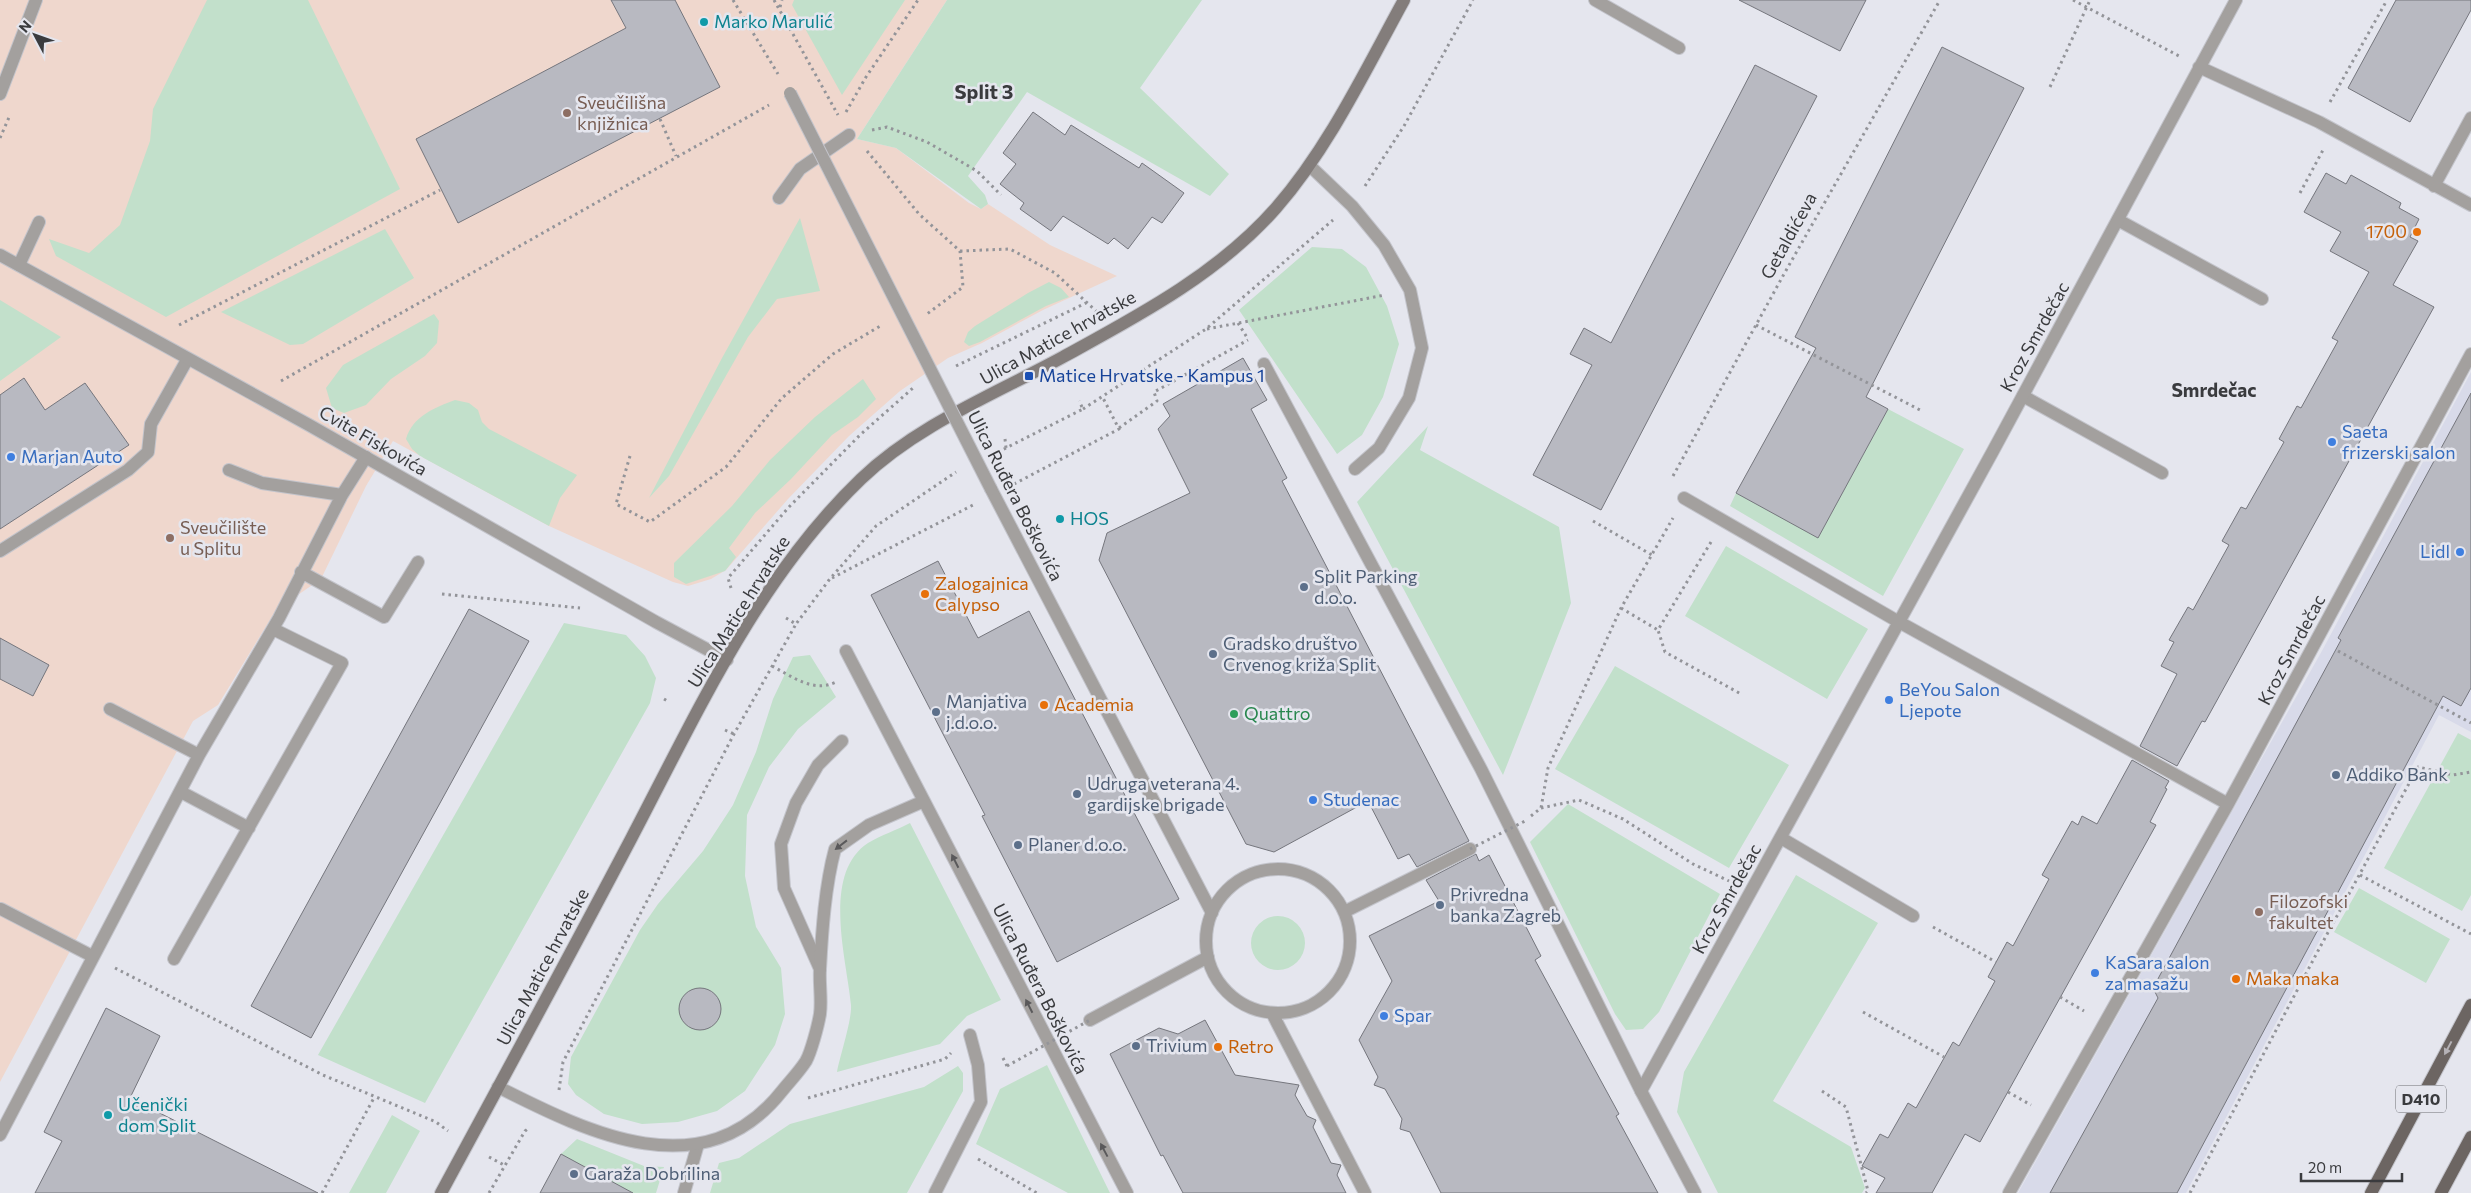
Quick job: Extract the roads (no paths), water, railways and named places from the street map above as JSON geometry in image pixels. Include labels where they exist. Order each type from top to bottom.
[{"type":"main road","name":"D410","points":[[2371,1193],[2471,1005]]},
{"type":"main road","points":[[2441,1193],[2471,1138]]},
{"type":"street","points":[[0,94],[36,0]]},
{"type":"street","name":"Ulica Matice hrvatske","points":[[441,1193],[727,660],[788,563],[812,533],[862,477],[916,436],[1114,329],[1172,295],[1232,251],[1274,210],[1310,166],[1404,0]]},
{"type":"street","points":[[1595,0],[1679,48]]},
{"type":"street","name":"Kroz Smrdečac","points":[[1641,1091],[2023,396],[2236,0]]},
{"type":"street","points":[[2199,67],[2334,130],[2471,205]]},
{"type":"street","name":"Ulica Ruđera Boškovića","points":[[790,93],[993,491],[1212,913]]},
{"type":"street","points":[[2434,186],[2471,118]]},
{"type":"street","points":[[778,198],[800,169],[849,135]]},
{"type":"street","points":[[1310,166],[1352,206],[1384,245],[1410,290],[1422,348],[1409,398],[1379,448],[1354,469]]},
{"type":"street","points":[[2118,220],[2262,299]]},
{"type":"street","points":[[18,265],[39,222]]},
{"type":"street","name":"Cvite Fiskovića","points":[[0,255],[366,457],[656,622],[727,660]]},
{"type":"street","name":"Kroz Smrdečac","points":[[2009,1193],[2228,804],[2471,354]]},
{"type":"street","points":[[0,551],[128,470],[148,452],[151,424],[188,360]]},
{"type":"street","points":[[1264,364],[1481,769],[1641,1091],[1695,1193]]},
{"type":"street","points":[[2023,396],[2162,473]]},
{"type":"street","points":[[0,1135],[92,956],[181,792],[199,754],[273,629],[342,495],[366,457]]},
{"type":"street","points":[[229,470],[262,483],[342,495]]},
{"type":"street","points":[[1684,498],[1899,622],[2228,804]]},
{"type":"street","points":[[301,572],[384,617],[418,562]]},
{"type":"street","points":[[174,959],[342,663],[273,629]]},
{"type":"street","name":"Ulica Ruđera Boškovića","points":[[846,651],[1127,1193]]},
{"type":"street","points":[[110,709],[199,754]]},
{"type":"street","points":[[820,969],[784,888],[781,844],[796,802],[818,765],[842,740]]},
{"type":"street","points":[[181,792],[249,828]]},
{"type":"street","points":[[498,1087],[546,1111],[611,1136],[652,1146],[698,1144],[734,1133],[768,1108],[806,1060],[820,1014],[820,969],[827,878],[835,849],[870,825],[924,801]]},
{"type":"street","points":[[1781,838],[1913,916]]},
{"type":"street","points":[[1344,912],[1470,849]]},
{"type":"street","points":[[1270,869],[1295,870],[1317,880],[1336,896],[1347,918],[1351,942],[1346,965],[1335,986],[1318,1001],[1296,1011],[1272,1013],[1254,1009],[1238,1001],[1224,989],[1214,974],[1208,956],[1206,933],[1212,913],[1226,890],[1246,876],[1270,869]]},
{"type":"street","points":[[1,909],[92,956]]},
{"type":"street","name":"Ulica Ruđera Boškovića","points":[[1090,1020],[1208,956]]},
{"type":"street","points":[[1272,1013],[1365,1193]]},
{"type":"street","points":[[935,1193],[981,1102],[978,1065],[970,1035]]},
{"type":"street","points":[[684,1193],[698,1144]]},
{"type":"place","name":"Marko Marulić","points":[[704,22]]},
{"type":"place","name":"Sveučilišna knjižnica","points":[[567,113]]},
{"type":"place","name":"1700","points":[[2417,232]]},
{"type":"place","name":"Matice Hrvatske - Kampus 1","points":[[1029,376]]},
{"type":"place","name":"Saeta frizerski salon","points":[[2332,442]]},
{"type":"place","name":"Marjan Auto","points":[[11,457]]},
{"type":"place","name":"HOS","points":[[1060,519]]},
{"type":"place","name":"Sveučilište u Splitu","points":[[170,538]]},
{"type":"place","name":"Lidl","points":[[2460,552]]},
{"type":"place","name":"Split Parking d.o.o.","points":[[1304,587]]},
{"type":"place","name":"Zalogajnica Calypso","points":[[925,594]]},
{"type":"place","name":"Gradsko društvo Crvenog križa Split","points":[[1213,654]]},
{"type":"place","name":"BeYou Salon Ljepote","points":[[1889,700]]},
{"type":"place","name":"Academia","points":[[1044,705]]},
{"type":"place","name":"Manjativa j.d.o.o.","points":[[936,712]]},
{"type":"place","name":"Quattro","points":[[1234,714]]},
{"type":"place","name":"Addiko Bank","points":[[2336,775]]},
{"type":"place","name":"Udruga veterana 4. gardijske brigade","points":[[1077,794]]},
{"type":"place","name":"Studenac","points":[[1313,800]]},
{"type":"place","name":"Planer d.o.o.","points":[[1018,845]]},
{"type":"place","name":"Privredna banka Zagreb","points":[[1440,905]]},
{"type":"place","name":"Filozofski fakultet","points":[[2259,912]]},
{"type":"place","name":"KaSara salon za masažu","points":[[2095,973]]},
{"type":"place","name":"Maka maka","points":[[2236,979]]},
{"type":"place","name":"Spar","points":[[1384,1016]]},
{"type":"place","name":"Trivium","points":[[1136,1046]]},
{"type":"place","name":"Retro","points":[[1218,1047]]},
{"type":"place","name":"Učenički dom Split","points":[[108,1115]]},
{"type":"place","name":"Garaža Dobrilina","points":[[574,1174]]},
{"type":"district","name":"Split 3","points":[[984,92]]},
{"type":"district","name":"Smrdečac","points":[[2214,390]]}]
